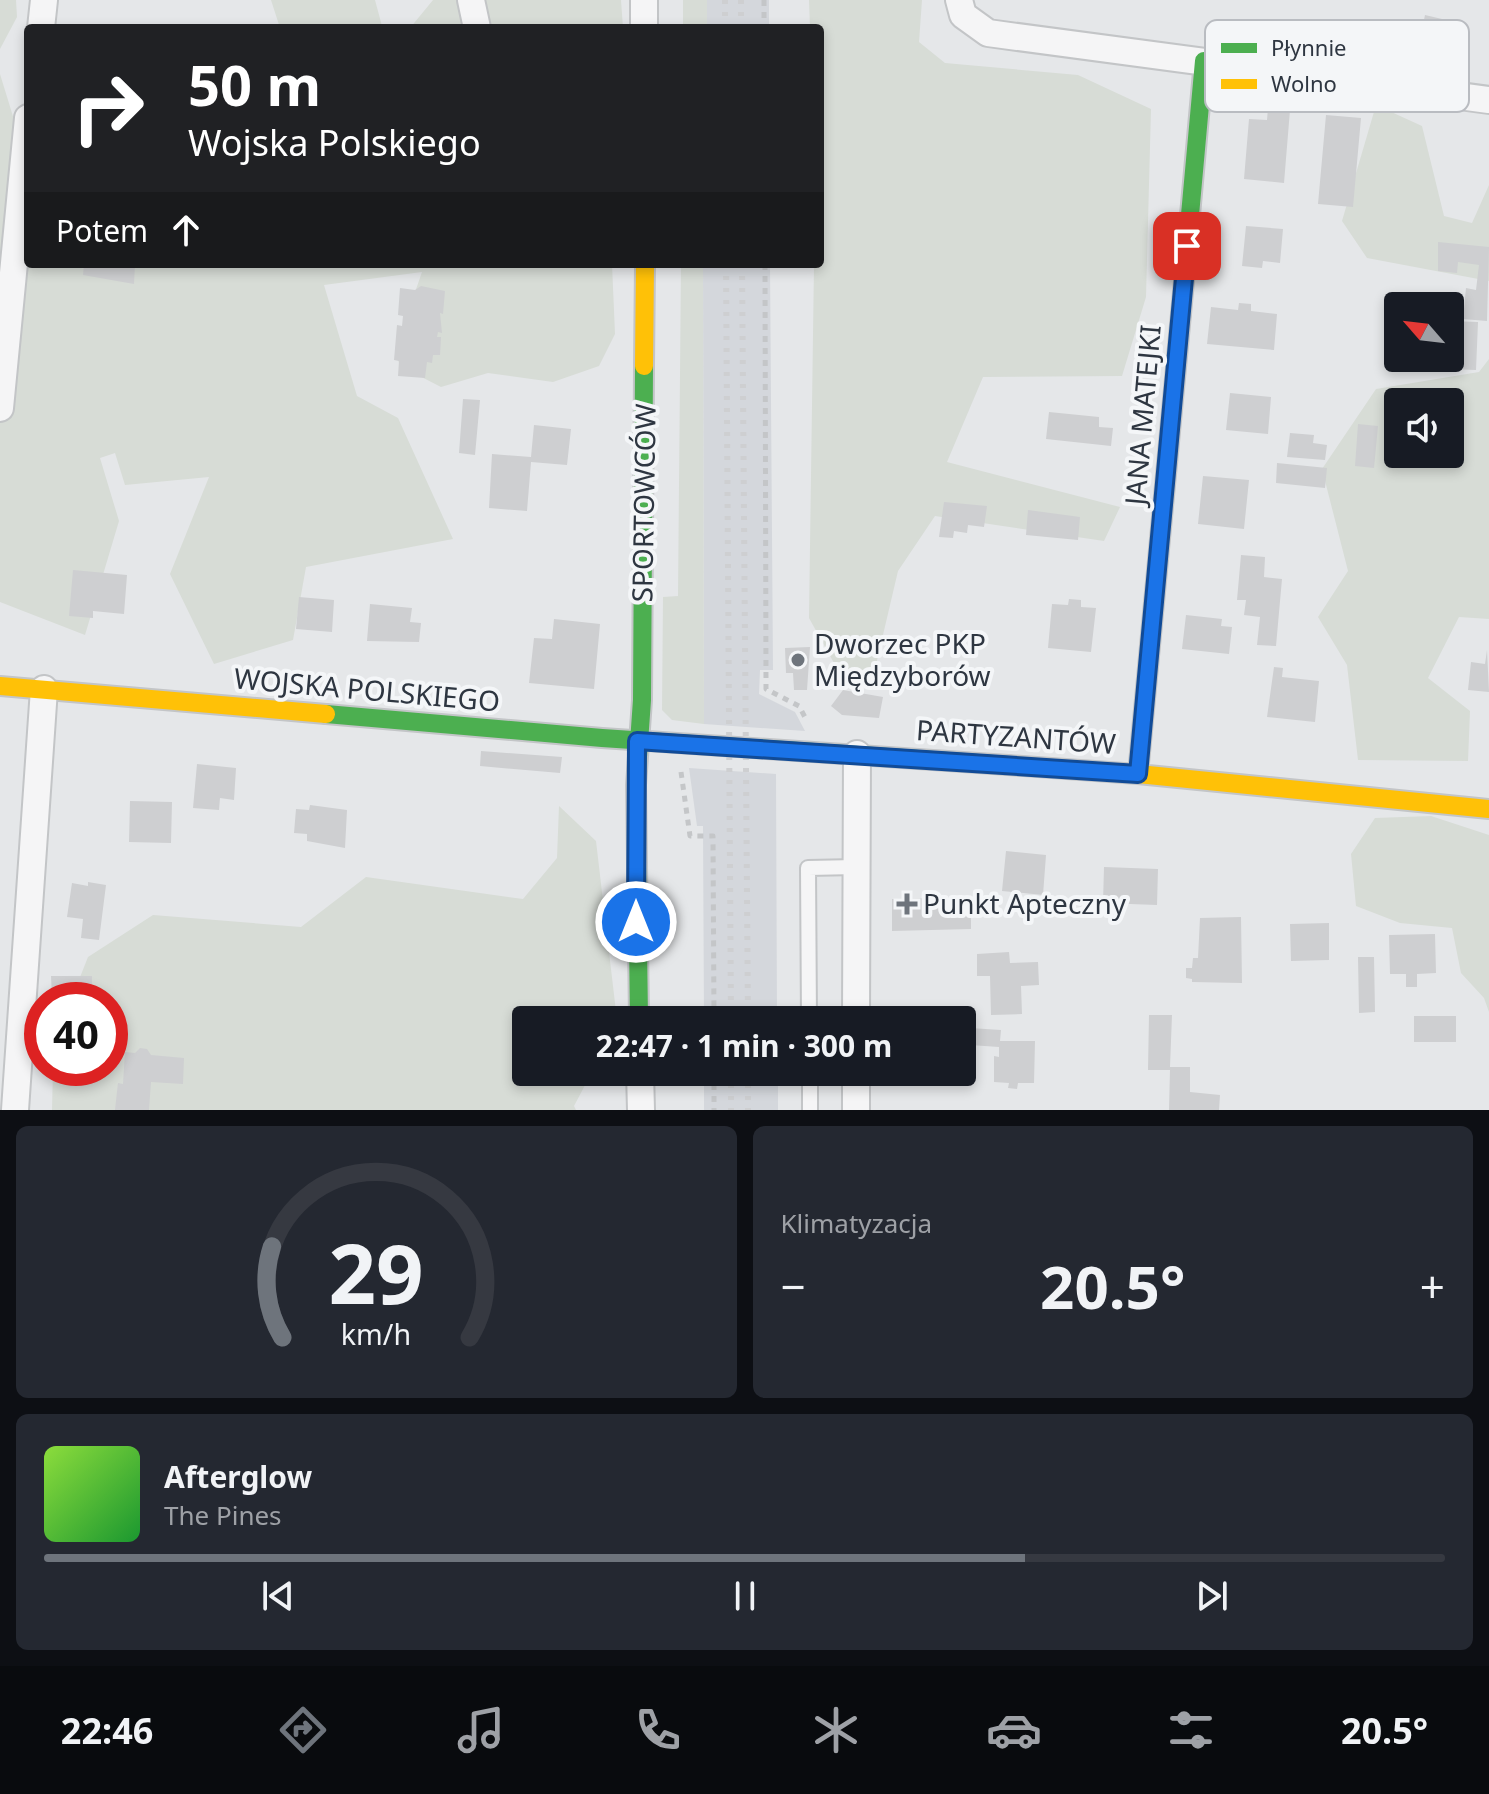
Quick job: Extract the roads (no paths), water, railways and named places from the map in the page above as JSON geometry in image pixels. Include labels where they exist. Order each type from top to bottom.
[{"type":"street","points":[[41,24],[44,0]]},
{"type":"street","points":[[471,0],[476,24]]},
{"type":"street","points":[[644,0],[644,24]]},
{"type":"street","points":[[959,2],[963,15],[988,33],[1204,61]]},
{"type":"street","name":"JANA MATEJKI","points":[[1138,774],[1204,61]]},
{"type":"street","points":[[1469,97],[1489,100]]},
{"type":"street","points":[[0,408],[24,159]]},
{"type":"street","name":"SPORTOWCÓW","points":[[639,1006],[637,741],[642,700],[645,268]]},
{"type":"street","name":"WOJSKA POLSKIEGO","points":[[0,686],[730,748]]},
{"type":"street","points":[[15,1110],[44,689]]},
{"type":"street","name":"PARTYZANTÓW","points":[[730,748],[1138,774],[1489,809]]},
{"type":"street","points":[[856,1006],[857,754]]},
{"type":"street","points":[[640,1086],[641,1110]]},
{"type":"street","points":[[856,1086],[856,1110]]},
{"type":"lane","points":[[809,1006],[808,868],[856,867]]},
{"type":"lane","points":[[810,1086],[810,1110]]},
{"type":"railway","points":[[725,0],[725,24]]},
{"type":"railway","points":[[741,0],[741,24]]},
{"type":"railway","points":[[726,268],[731,1006]]},
{"type":"railway","points":[[742,268],[748,1006]]},
{"type":"railway","points":[[731,1086],[731,1110]]},
{"type":"railway","points":[[748,1086],[748,1110]]},
{"type":"place","name":"Dworzec PKP Międzyborów","points":[[798,660]]},
{"type":"place","name":"Punkt Apteczny","points":[[907,904]]}]
